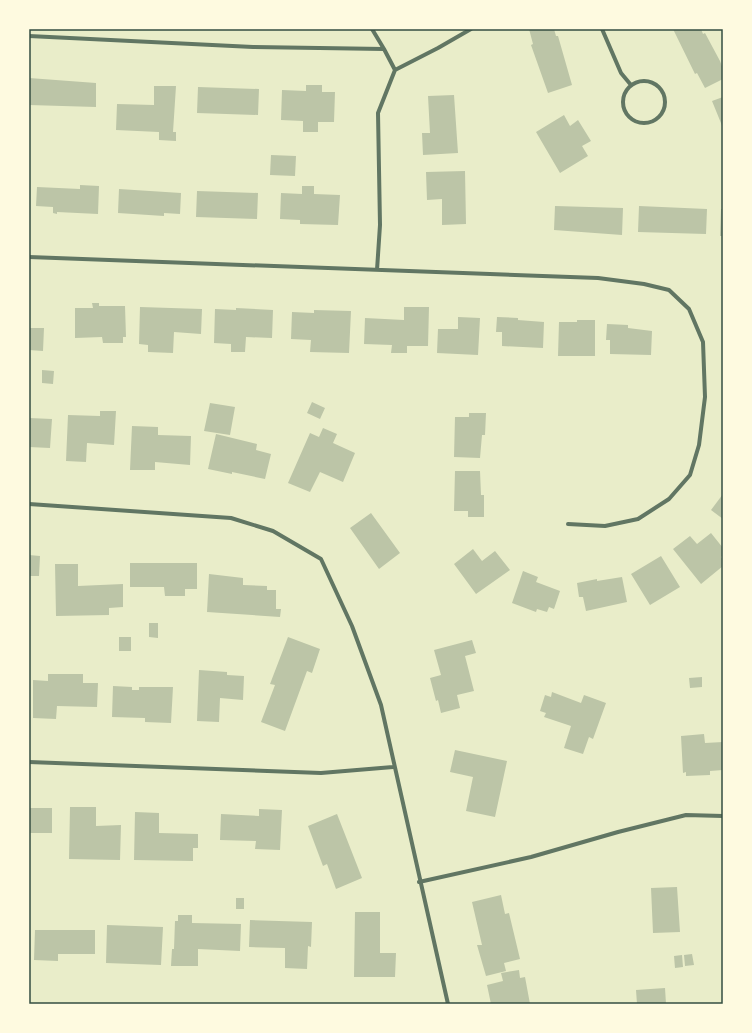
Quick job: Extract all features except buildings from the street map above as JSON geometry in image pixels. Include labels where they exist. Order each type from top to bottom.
[{"type":"street","points":[[372,29],[395,70]]},
{"type":"street","points":[[377,270],[380,225],[378,113],[395,70],[471,29]]},
{"type":"street","points":[[602,29],[621,74],[631,85]]},
{"type":"street","points":[[29,36],[253,47],[384,49]]},
{"type":"street","points":[[644,81],[657,85],[661,90],[665,103],[663,110],[654,120],[641,123],[628,116],[622,104],[623,96],[631,85],[644,81]]},
{"type":"street","points":[[29,257],[598,278],[644,284],[668,290],[689,309],[703,342],[705,397],[699,445],[690,475],[669,498],[638,518],[605,526],[568,524]]},
{"type":"street","points":[[29,504],[231,518],[273,531],[321,559],[352,626],[381,705],[393,767],[448,1004]]},
{"type":"street","points":[[29,762],[321,773],[393,767]]},
{"type":"street","points":[[419,882],[531,857],[618,832],[686,815],[723,816]]}]
